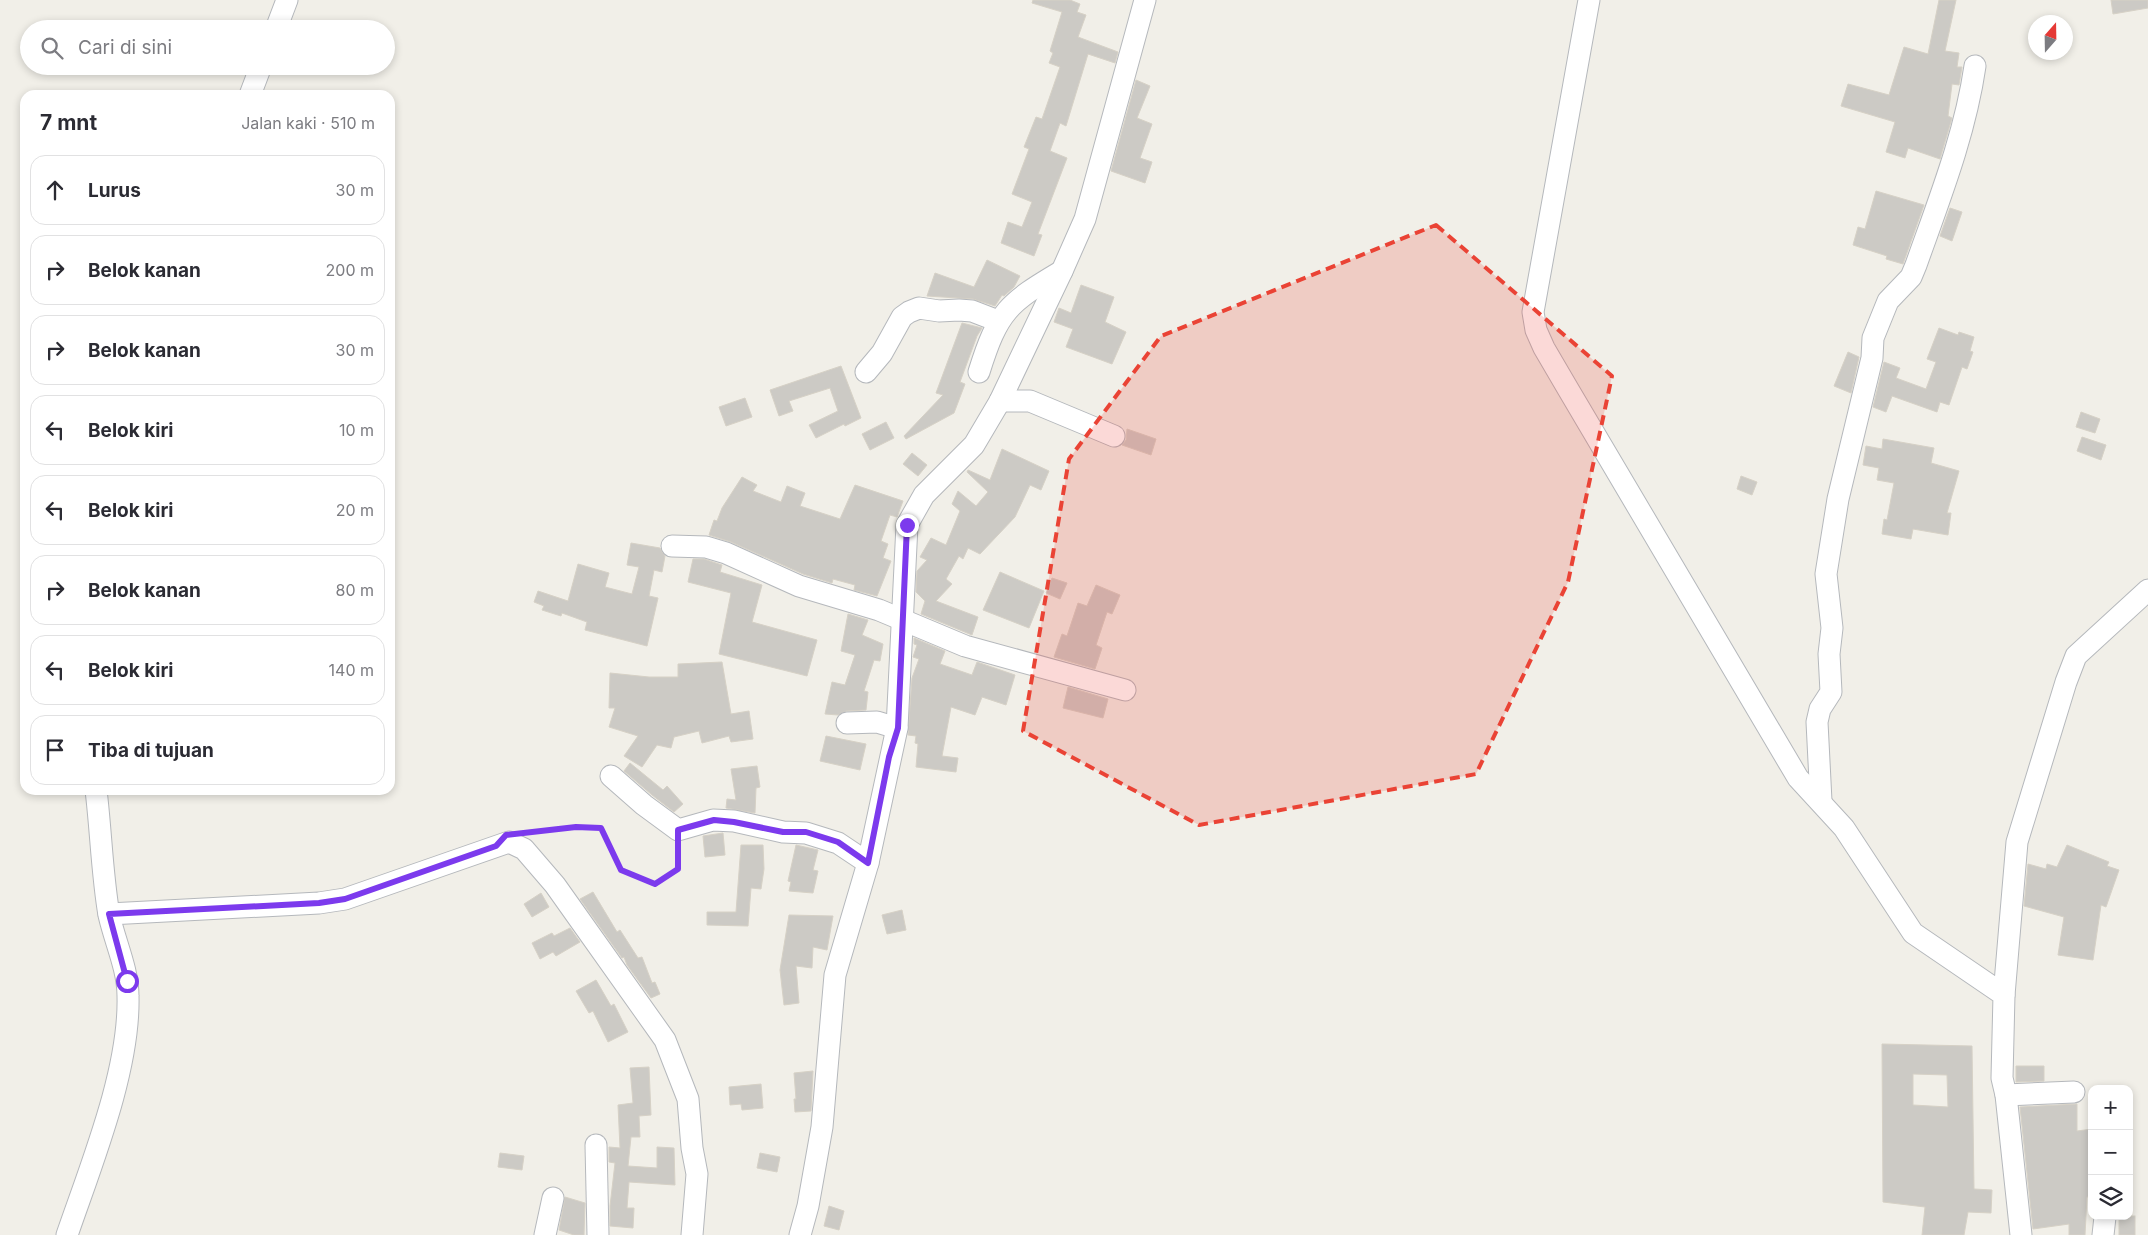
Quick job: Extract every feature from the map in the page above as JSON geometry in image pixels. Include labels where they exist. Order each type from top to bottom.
[{"type":"street","points":[[279,20],[287,0]]},
{"type":"street","points":[[800,1235],[808,1206],[822,1127],[835,976],[868,863],[889,757],[898,728],[907,525],[924,495],[974,445],[1000,401],[1062,271],[1085,219],[1145,0]]},
{"type":"street","points":[[1589,0],[1533,312],[1536,330],[1549,356],[1798,778],[1844,828],[1913,933],[2004,996]]},
{"type":"street","points":[[1821,801],[1817,722],[1820,709],[1831,692],[1829,654],[1832,628],[1826,574],[1838,499],[1872,358],[1875,332],[1888,301],[1911,277],[1916,265],[1957,146],[1970,98],[1975,66]]},
{"type":"street","points":[[252,90],[257,75]]},
{"type":"street","points":[[979,372],[998,321],[1021,297],[1062,271]]},
{"type":"street","points":[[866,372],[882,353],[902,317],[918,308],[939,311],[972,311],[998,321]]},
{"type":"street","points":[[1000,401],[1030,401],[1114,436]]},
{"type":"street","points":[[672,546],[706,547],[726,553],[799,586],[903,620],[965,646],[1125,690]]},
{"type":"street","points":[[2021,1235],[2006,1095],[2002,1078],[2004,996],[2017,842],[2066,682],[2076,656],[2148,590]]},
{"type":"street","points":[[847,723],[877,722],[898,728]]},
{"type":"street","points":[[611,776],[644,805],[678,830],[714,820],[783,832],[806,832],[838,842],[868,863]]},
{"type":"street","points":[[67,1235],[111,1103],[122,1059],[128,996],[127,981],[109,914],[97,795]]},
{"type":"street","points":[[109,914],[336,901],[509,842],[524,849],[555,885],[665,1040],[688,1099],[692,1148],[697,1174],[692,1235]]},
{"type":"street","points":[[2006,1095],[2074,1092]]},
{"type":"street","points":[[596,1144],[598,1235]]},
{"type":"street","points":[[545,1235],[553,1198]]},
{"type":"street","points":[[2103,1235],[2105,1220]]},
{"type":"path","points":[[524,833],[576,827],[601,828],[621,870],[655,884],[678,869],[678,830]]},
{"type":"highlighted area","points":[[1436,225],[1612,376],[1568,582],[1476,774],[1199,825],[1023,731],[1069,459],[1161,336]]},
{"type":"building","points":[[1033,0],[1070,0],[1080,4],[1077,12],[1086,15],[1078,37],[1118,52],[1115,63],[1088,54],[1066,126],[1060,123],[1050,151],[1067,158],[1038,234],[1042,235],[1034,256],[1001,243],[1008,222],[1022,227],[1032,202],[1012,194],[1029,149],[1024,147],[1036,117],[1042,119],[1060,67],[1049,63],[1053,53],[1050,51],[1062,12],[1032,3]]},
{"type":"building","points":[[1939,0],[1956,0],[1945,51],[1959,53],[1957,67],[1962,67],[1959,85],[1952,84],[1948,116],[1952,118],[1940,159],[1908,148],[1905,158],[1886,152],[1895,122],[1841,106],[1848,84],[1889,95],[1904,47],[1928,54]]},
{"type":"building","points":[[2111,0],[2148,0],[2148,8],[2113,14]]},
{"type":"building","points":[[1136,80],[1150,86],[1137,118],[1152,124],[1140,158],[1152,162],[1145,183],[1111,171]]},
{"type":"building","points":[[1876,191],[1924,205],[1903,264],[1886,259],[1887,256],[1853,245],[1858,227],[1865,229]]},
{"type":"building","points":[[1950,208],[1962,212],[1952,241],[1940,236]]},
{"type":"building","points":[[987,260],[1020,276],[1014,287],[1004,296],[1002,295],[995,306],[973,299],[927,296],[935,273],[974,287]]},
{"type":"building","points":[[1081,285],[1114,297],[1105,322],[1126,332],[1112,364],[1066,347],[1073,329],[1054,322],[1059,308],[1071,313]]},
{"type":"building","points":[[962,323],[982,328],[977,336],[960,382],[965,384],[954,413],[906,439],[904,436],[943,395],[936,393]]},
{"type":"building","points":[[1939,328],[1958,335],[1959,332],[1974,337],[1970,351],[1973,352],[1967,369],[1962,367],[1949,405],[1940,402],[1937,412],[1892,396],[1886,412],[1873,407],[1884,362],[1900,368],[1896,378],[1926,389],[1936,362],[1927,359]]},
{"type":"building","points":[[1848,352],[1859,357],[1851,393],[1834,386]]},
{"type":"building","points":[[841,366],[861,418],[816,438],[809,425],[838,411],[830,388],[789,401],[793,411],[779,416],[770,390]]},
{"type":"building","points":[[745,398],[752,417],[726,426],[719,407]]},
{"type":"building","points":[[2081,412],[2100,419],[2095,433],[2076,427]]},
{"type":"building","points":[[886,422],[894,438],[870,450],[862,434]]},
{"type":"building","points":[[1127,429],[1156,439],[1151,455],[1122,445],[1126,440]]},
{"type":"building","points":[[2082,437],[2106,445],[2101,460],[2077,451]]},
{"type":"building","points":[[1883,439],[1934,448],[1931,463],[1959,471],[1947,513],[1951,513],[1948,535],[1913,529],[1911,539],[1882,534],[1884,519],[1887,520],[1894,483],[1877,480],[1879,468],[1863,465],[1866,446],[1882,449]]},
{"type":"building","points":[[1002,449],[1049,471],[1041,490],[1030,485],[1015,517],[980,554],[968,548],[963,559],[959,556],[946,579],[952,584],[936,601],[978,617],[972,635],[921,614],[925,601],[916,592],[917,571],[927,560],[920,557],[931,538],[946,545],[960,511],[952,504],[958,491],[976,506],[988,492],[967,472],[968,470],[990,480]]},
{"type":"building","points":[[912,453],[927,465],[918,476],[903,464]]},
{"type":"building","points":[[1741,476],[1757,482],[1752,495],[1737,489]]},
{"type":"building","points":[[742,477],[757,485],[753,491],[781,502],[787,486],[805,493],[800,506],[840,519],[855,485],[903,501],[897,517],[890,515],[881,541],[888,544],[883,558],[891,561],[877,596],[854,590],[855,585],[833,579],[832,583],[803,574],[731,542],[709,535],[714,520],[717,521],[722,508]]},
{"type":"building","points":[[631,543],[660,548],[665,556],[662,572],[654,570],[649,596],[658,598],[647,646],[585,630],[587,622],[562,613],[561,616],[542,610],[544,606],[534,602],[538,591],[568,601],[578,564],[609,573],[605,587],[632,594],[639,567],[627,565]]},
{"type":"building","points":[[693,559],[704,559],[722,565],[720,572],[762,585],[752,622],[817,640],[807,676],[719,654],[731,593],[688,582]]},
{"type":"building","points":[[1000,572],[1044,591],[1029,628],[983,610]]},
{"type":"building","points":[[1052,578],[1067,583],[1060,599],[1046,593]]},
{"type":"building","points":[[1096,585],[1120,595],[1112,614],[1107,612],[1096,645],[1102,648],[1095,669],[1054,657],[1062,634],[1067,636],[1078,603],[1087,606]]},
{"type":"building","points":[[848,614],[868,620],[862,635],[883,644],[880,661],[874,660],[864,691],[868,692],[866,710],[846,711],[838,715],[825,714],[832,682],[845,685],[855,655],[841,651]]},
{"type":"building","points":[[914,638],[945,651],[940,664],[972,675],[977,662],[1015,675],[1006,705],[982,697],[975,715],[951,707],[942,756],[958,758],[956,772],[916,767],[918,744],[915,743],[916,736],[908,735],[912,678],[919,659],[913,657],[917,645],[914,644]]},
{"type":"building","points":[[722,662],[731,714],[749,711],[753,739],[731,742],[729,736],[702,743],[699,731],[674,737],[671,748],[657,745],[642,767],[624,756],[638,736],[609,727],[615,708],[609,708],[610,673],[649,677],[678,677],[678,664]]},
{"type":"building","points":[[1068,687],[1108,699],[1103,718],[1063,708]]},
{"type":"building","points":[[826,736],[866,744],[860,770],[820,761]]},
{"type":"building","points":[[630,763],[663,790],[667,786],[683,804],[674,812],[652,795],[624,771]]},
{"type":"building","points":[[757,766],[760,787],[756,788],[755,813],[726,808],[727,799],[736,800],[731,769]]},
{"type":"building","points":[[723,833],[725,855],[705,857],[703,836]]},
{"type":"building","points":[[741,845],[763,845],[764,869],[761,889],[751,888],[748,926],[707,925],[707,912],[736,912]]},
{"type":"building","points":[[796,845],[818,850],[813,870],[818,871],[813,893],[789,891],[791,882],[788,881]]},
{"type":"building","points":[[2067,845],[2109,862],[2107,866],[2119,870],[2106,907],[2101,905],[2093,960],[2058,955],[2064,917],[2024,906],[2028,864],[2046,869],[2047,864],[2057,867]]},
{"type":"building","points":[[593,892],[617,932],[620,930],[638,958],[642,957],[652,983],[655,982],[660,994],[651,998],[627,965],[624,957],[622,958],[580,899]]},
{"type":"building","points":[[541,893],[549,907],[532,917],[524,904]]},
{"type":"building","points":[[902,910],[906,930],[887,934],[882,915]]},
{"type":"building","points":[[789,915],[833,916],[827,950],[813,947],[812,968],[796,966],[799,1003],[784,1005],[780,970]]},
{"type":"building","points":[[570,928],[580,942],[556,956],[553,952],[540,959],[532,943],[552,933],[554,936]]},
{"type":"building","points":[[596,980],[611,1006],[614,1004],[628,1032],[608,1042],[593,1011],[589,1013],[576,991]]},
{"type":"building","points":[[1882,1044],[1972,1046],[1974,1189],[1992,1190],[1991,1213],[1968,1212],[1964,1235],[1922,1235],[1925,1207],[1883,1202]],"holes":[[[1913,1074],[1947,1075],[1948,1107],[1913,1105]]]},
{"type":"building","points":[[2016,1066],[2044,1066],[2044,1081],[2016,1082]]},
{"type":"building","points":[[649,1067],[651,1115],[639,1116],[640,1137],[631,1137],[628,1166],[657,1168],[657,1147],[674,1148],[675,1185],[629,1182],[627,1208],[634,1208],[633,1228],[610,1226],[610,1206],[615,1163],[609,1162],[609,1147],[620,1148],[618,1105],[633,1103],[630,1068]]},
{"type":"building","points":[[813,1071],[811,1111],[795,1112],[794,1073]]},
{"type":"building","points":[[761,1084],[763,1108],[742,1110],[741,1104],[730,1105],[729,1087]]},
{"type":"building","points":[[2077,1104],[2077,1131],[2088,1130],[2088,1197],[2085,1235],[2069,1235],[2069,1224],[2033,1229],[2020,1107]]},
{"type":"building","points":[[500,1153],[524,1156],[522,1170],[498,1167]]},
{"type":"building","points":[[760,1153],[780,1157],[777,1172],[757,1168]]},
{"type":"building","points":[[565,1197],[585,1203],[584,1235],[574,1235],[559,1230]]},
{"type":"building","points":[[829,1206],[844,1211],[839,1230],[824,1226]]},
{"type":"building","points":[[2133,1216],[2135,1216],[2135,1235],[2119,1235],[2119,1220],[2133,1220]]},
{"type":"route","points":[[127,981],[109,914],[319,903],[345,899],[496,846],[506,835],[576,827],[601,828],[621,870],[655,884],[678,869],[678,830],[714,820],[783,832],[806,832],[838,842],[868,863],[889,757],[898,728],[907,525]]}]
